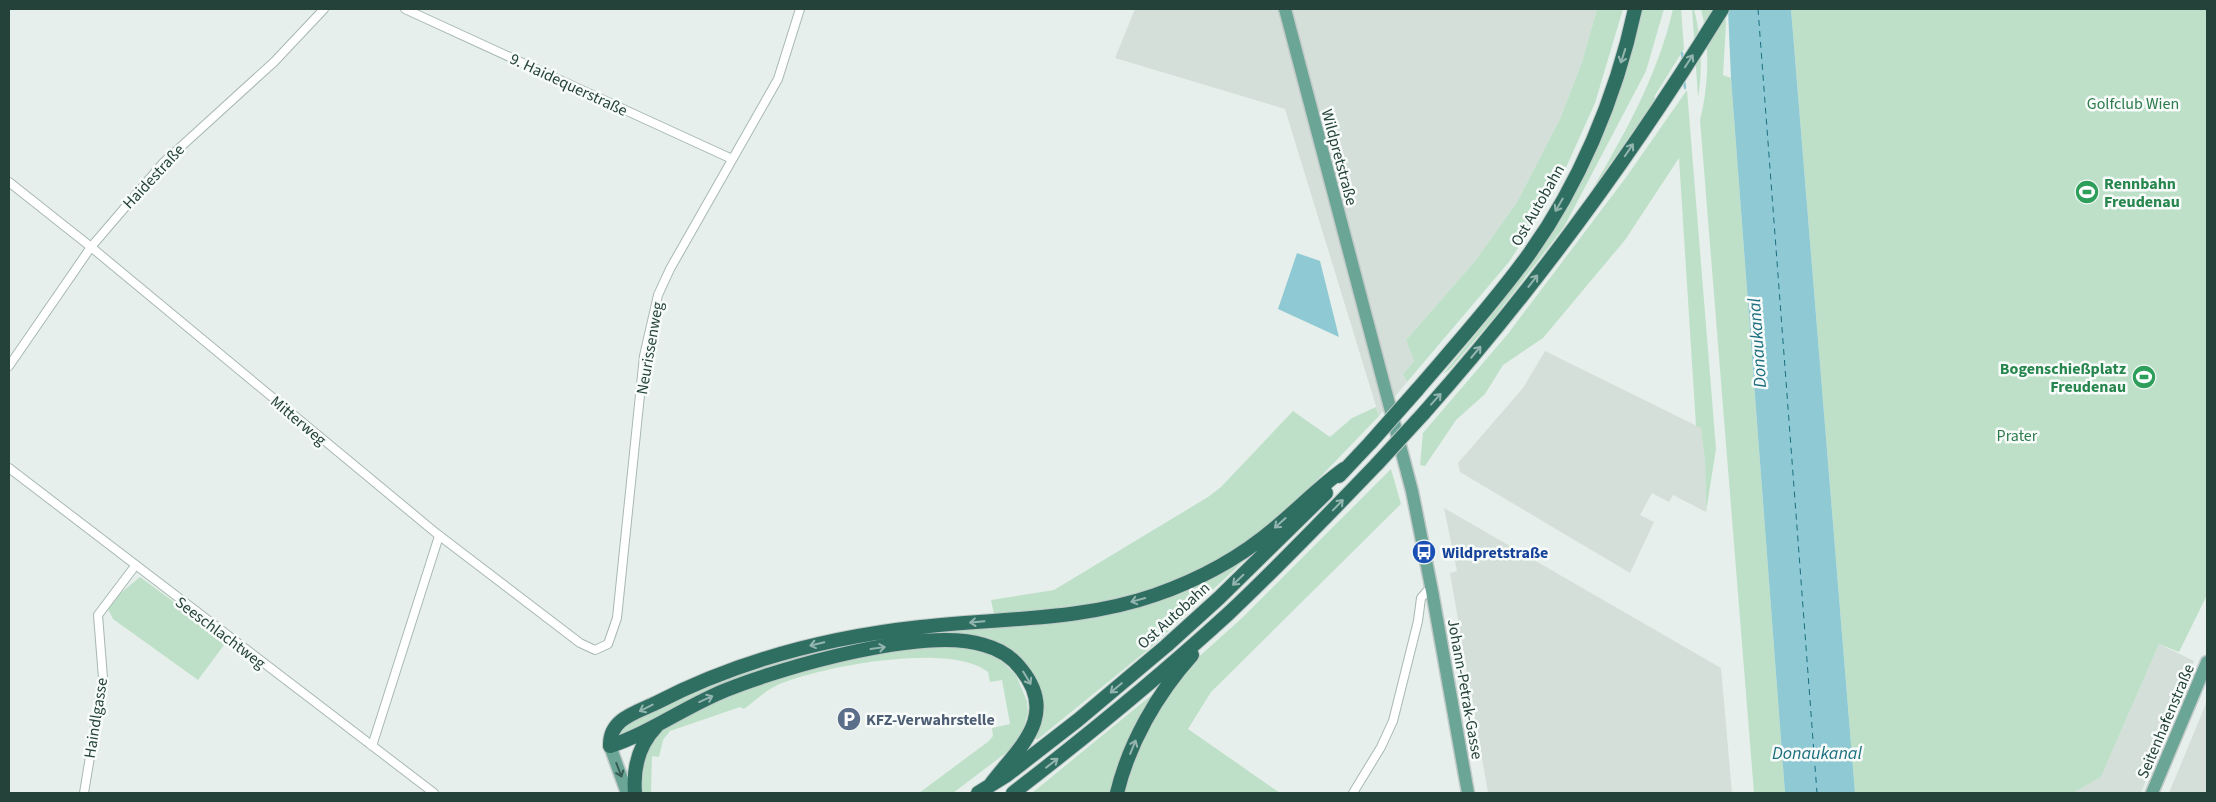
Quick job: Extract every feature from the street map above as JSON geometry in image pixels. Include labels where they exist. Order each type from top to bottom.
[{"type":"highway","name":"Ost Autobahn","points":[[978,793],[1007,775],[1078,720],[1173,640],[1330,489],[1344,470],[1416,390],[1524,261],[1560,204],[1590,147],[1611,93],[1635,9]]},
{"type":"highway","points":[[1013,793],[1089,734],[1228,613],[1295,549],[1423,414],[1539,274],[1604,188],[1722,9]]},
{"type":"highway","points":[[991,784],[1028,739],[1035,721],[1036,704],[1032,686],[1017,664],[1002,652],[976,643],[962,641],[924,642],[874,648],[823,659],[725,690],[625,741],[610,746],[611,731],[626,718],[706,679],[783,653],[871,634],[1086,611],[1154,595],[1200,576],[1236,556],[1274,528],[1324,483],[1344,470]]},
{"type":"highway","points":[[1117,793],[1135,741],[1154,705],[1182,667],[1228,613]]},
{"type":"highway","points":[[635,793],[637,760],[646,739],[662,721]]},
{"type":"main road","name":"Wildpretstraße","points":[[1285,9],[1412,491],[1432,591]]},
{"type":"main road","name":"Johann-Petrak-Gasse","points":[[1432,591],[1468,793]]},
{"type":"main road","name":"Seitenhafenstraße","points":[[2152,793],[2207,662]]},
{"type":"main road","points":[[610,746],[627,793]]},
{"type":"street","name":"Haidestraße","points":[[9,366],[91,247],[163,163],[274,62],[324,9]]},
{"type":"street","name":"9. Haidequerstraße","points":[[405,9],[732,159]]},
{"type":"street","name":"Neurissenweg","points":[[595,650],[608,644],[617,618],[644,356],[658,295],[670,269],[778,79],[800,9]]},
{"type":"street","name":"Mitterweg","points":[[9,182],[91,247],[439,536],[580,643],[595,650]]},
{"type":"street","name":"Seeschlachtweg","points":[[9,468],[434,793]]},
{"type":"street","points":[[372,746],[439,536]]},
{"type":"street","name":"Haindlgasse","points":[[84,793],[102,678],[98,615],[135,566]]},
{"type":"street","points":[[1353,793],[1381,747],[1393,721],[1418,621],[1420,598],[1426,592],[1432,591]]},
{"type":"shaded area","points":[[1135,9],[1597,9],[1582,62],[1560,119],[1517,202],[1476,260],[1406,340],[1414,361],[1403,374],[1407,382],[1379,416],[1285,109],[1115,58]]},
{"type":"shaded area","points":[[1545,351],[1701,428],[1705,461],[1706,512],[1673,495],[1669,502],[1652,493],[1640,515],[1654,522],[1630,573],[1460,472],[1458,463],[1523,388]]},
{"type":"shaded area","points":[[1444,508],[1721,668],[1732,793],[1488,793],[1450,573],[1457,571]]},
{"type":"shaded area","points":[[2159,644],[2194,661],[2141,793],[2073,793],[2101,777]]},
{"type":"shaded area","points":[[2207,701],[2207,793],[2169,793]]},
{"type":"green space","points":[[1597,9],[1623,9],[1595,103],[1564,172],[1546,205],[1509,262],[1407,382],[1403,374],[1414,361],[1406,340],[1476,260],[1517,202],[1560,119],[1582,62]]},
{"type":"green space","points":[[1642,9],[1664,9],[1646,71],[1564,227],[1493,319],[1449,370],[1443,374],[1499,306],[1537,254],[1615,101]]},
{"type":"green space","points":[[1673,9],[1681,9],[1684,49],[1654,97],[1656,99],[1592,190],[1629,124],[1650,80],[1667,33]]},
{"type":"green space","points":[[1692,9],[1694,9],[1698,30],[1700,53],[1698,97]]},
{"type":"green space","points":[[1701,9],[1725,9],[1723,75],[1731,78],[1785,793],[1754,793],[1700,120],[1707,79],[1706,36]]},
{"type":"green space","name":"Prater","points":[[1791,9],[2207,9],[2207,595],[2179,652],[2159,644],[2101,777],[2073,793],[1855,793]]},
{"type":"green space","points":[[1687,90],[1716,449],[1706,512],[1705,461],[1701,428],[1696,426],[1679,158],[1625,240],[1543,338],[1503,365],[1485,394],[1456,420],[1425,466],[1420,465],[1423,433],[1507,335],[1627,176]]},
{"type":"green space","points":[[1376,407],[1379,416],[1295,501],[1260,533],[1208,567],[1172,583],[1115,600],[1071,608],[994,614],[991,600],[1054,590],[1208,497],[1221,487],[1293,411],[1330,437],[1352,418]]},
{"type":"green space","points":[[1391,469],[1401,504],[1211,692],[1188,729],[1280,793],[1121,793],[1153,714],[1192,663],[1242,618]]},
{"type":"green space","points":[[1247,555],[1249,556],[1150,648],[1038,739],[1035,739],[1036,687],[981,640],[834,653],[618,738],[617,730],[695,690],[762,665],[832,646],[908,635],[1092,615]]},
{"type":"green space","points":[[140,577],[227,641],[198,680],[113,619],[108,609],[116,597]]},
{"type":"green space","points":[[927,647],[969,648],[998,657],[1016,675],[1027,701],[1028,713],[1021,737],[1011,749],[953,793],[919,793],[989,741],[993,736],[992,728],[1010,724],[1002,680],[990,682],[988,672],[970,663],[946,659],[918,658],[856,664],[802,676],[772,688],[744,709],[740,707],[670,731],[663,740],[659,757],[652,756],[651,793],[640,793],[640,772],[652,738],[681,715],[760,682],[867,655]]},
{"type":"green space","points":[[1154,693],[1114,793],[1032,793]]},
{"type":"water","name":"Donaukanal","points":[[1728,9],[1791,9],[1855,793],[1785,793],[1731,78]]},
{"type":"water","points":[[1297,253],[1320,261],[1339,337],[1278,309]]},
{"type":"waterway","points":[[1682,53],[1683,62]]},
{"type":"waterway","points":[[1684,80],[1685,88]]},
{"type":"ferry route","points":[[1758,9],[1817,793]]},
{"type":"place","name":"Rennbahn Freudenau","points":[[2087,192]]},
{"type":"place","name":"Bogenschießplatz Freudenau","points":[[2144,377]]},
{"type":"place","name":"Wildpretstraße","points":[[1424,552]]},
{"type":"place","name":"KFZ-Verwahrstelle","points":[[849,719]]},
{"type":"park label","name":"Golfclub Wien","points":[[2133,103]]}]
